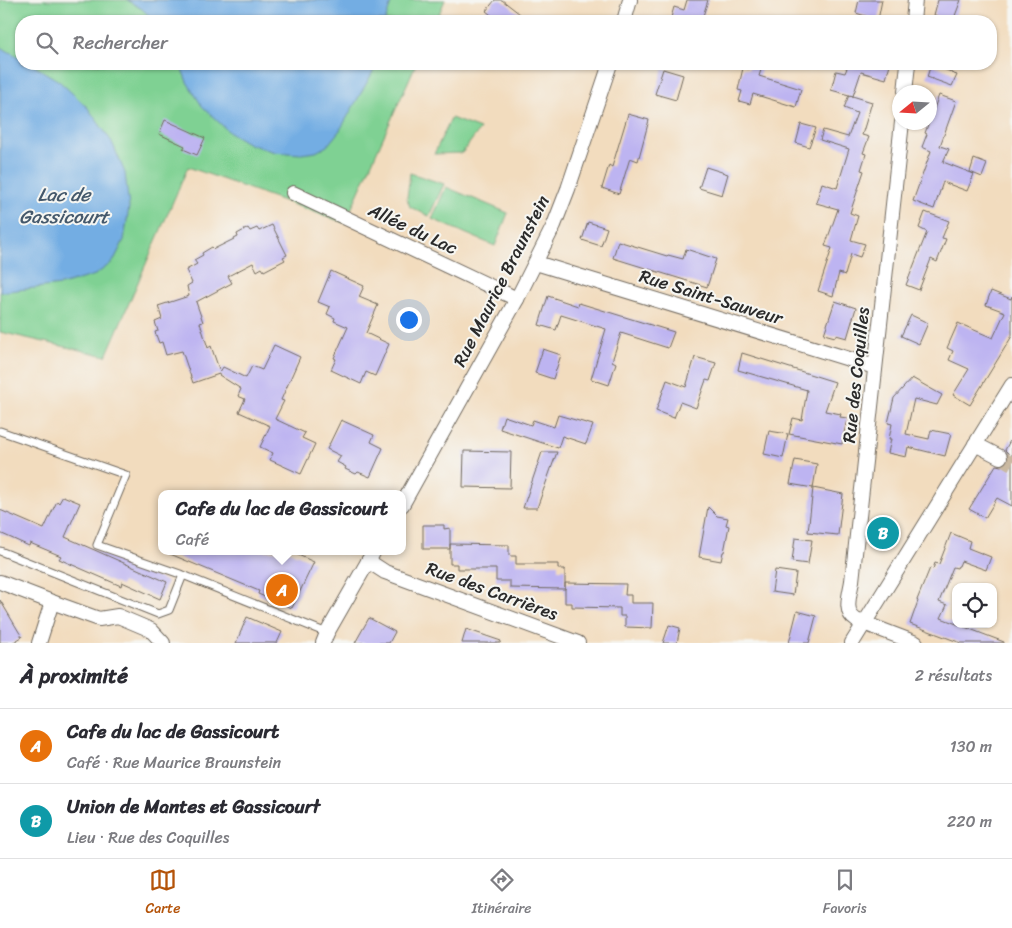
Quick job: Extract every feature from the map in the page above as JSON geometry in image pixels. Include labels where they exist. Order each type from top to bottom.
[{"type":"street","points":[[626,15],[630,0]]},
{"type":"street","points":[[914,15],[915,0]]},
{"type":"street","name":"Rue Maurice Braunstein","points":[[406,498],[517,299],[554,225],[608,70]]},
{"type":"street","points":[[906,85],[907,70]]},
{"type":"street","name":"Rue des Coquilles","points":[[863,624],[851,618],[848,609],[901,130]]},
{"type":"street","name":"Allée du Lac","points":[[292,193],[517,299]]},
{"type":"street","name":"Rue Saint-Sauveur","points":[[536,263],[876,367]]},
{"type":"street","points":[[852,643],[1012,385]]},
{"type":"street","points":[[975,444],[1000,457]]},
{"type":"street","points":[[325,638],[371,556]]},
{"type":"street","name":"Rue des Carrières","points":[[371,556],[385,572],[578,643]]},
{"type":"street","points":[[0,582],[99,618],[118,616],[151,630],[162,642]]},
{"type":"street","points":[[39,643],[52,602]]},
{"type":"street","points":[[863,624],[916,643]]},
{"type":"lane","points":[[0,431],[126,475],[97,545],[183,575],[325,638]]},
{"type":"lane","points":[[0,551],[158,614],[169,610],[183,575]]},
{"type":"green space","points":[[0,0],[445,0],[439,15],[15,15],[15,70],[413,70],[345,223],[188,167],[106,356],[0,332]]},
{"type":"green space","points":[[451,118],[480,129],[462,153],[434,154]]},
{"type":"green space","points":[[410,173],[444,184],[429,216],[410,207],[407,198]]},
{"type":"green space","points":[[446,187],[508,213],[495,246],[432,219]]},
{"type":"water","points":[[127,0],[392,0],[387,15],[148,15]]},
{"type":"water","name":"Lac de Gassicourt","points":[[0,47],[15,55],[15,70],[41,70],[59,81],[88,108],[112,142],[125,173],[129,207],[124,240],[113,262],[95,275],[61,285],[0,292]]},
{"type":"water","points":[[182,70],[374,70],[340,130],[327,146],[316,152],[301,154],[275,152],[249,144],[229,132],[202,106],[187,82]]},
{"type":"building","points":[[495,0],[502,0],[521,15],[491,15],[486,11]]},
{"type":"building","points":[[687,0],[708,0],[703,15],[672,15],[674,7],[684,10]]},
{"type":"building","points":[[859,0],[882,0],[879,15],[856,13]]},
{"type":"building","points":[[938,0],[961,0],[955,15],[934,15]]},
{"type":"building","points":[[663,70],[683,75],[676,100],[655,94]]},
{"type":"building","points":[[743,70],[761,70],[759,76],[801,89],[796,107],[753,94],[750,104],[739,101],[742,91],[738,90]]},
{"type":"building","points":[[846,70],[888,70],[886,79],[861,72],[853,96],[831,90],[836,71],[845,73]]},
{"type":"building","points":[[929,70],[946,70],[957,75],[952,86],[927,77]]},
{"type":"building","points":[[849,95],[872,102],[862,135],[869,137],[863,153],[866,154],[861,170],[864,171],[850,213],[858,216],[851,240],[865,244],[860,257],[851,254],[845,275],[839,273],[833,296],[818,291],[832,248],[825,246],[838,209],[816,203],[822,183],[837,188],[849,149],[820,140],[823,130],[848,137],[857,113],[844,108]]},
{"type":"building","points":[[939,95],[956,101],[940,146],[949,149],[943,162],[974,174],[967,191],[943,182],[934,209],[913,201],[931,151],[922,147],[927,134],[925,133],[926,130],[937,130],[937,100]]},
{"type":"building","points":[[628,114],[649,120],[638,161],[630,158],[619,194],[602,188],[609,165],[612,167]]},
{"type":"building","points":[[165,120],[205,138],[197,155],[183,149],[185,146],[159,134]]},
{"type":"building","points":[[801,124],[816,128],[809,147],[796,143]]},
{"type":"building","points":[[974,159],[987,164],[982,177],[970,172]]},
{"type":"building","points":[[706,167],[728,174],[722,195],[699,188]]},
{"type":"building","points":[[925,212],[949,221],[942,238],[946,239],[937,262],[931,259],[919,290],[906,285],[927,232],[919,228]]},
{"type":"building","points":[[588,222],[607,228],[601,246],[582,240]]},
{"type":"building","points":[[272,225],[287,255],[283,257],[285,260],[264,271],[262,268],[257,271],[253,263],[228,276],[232,283],[196,302],[203,322],[200,323],[208,348],[211,346],[220,372],[223,367],[246,378],[252,366],[262,370],[274,345],[300,357],[281,400],[284,401],[275,419],[305,433],[302,438],[315,444],[301,474],[270,460],[273,453],[260,447],[270,426],[239,412],[245,399],[238,396],[241,389],[219,374],[193,383],[182,351],[166,355],[162,342],[159,343],[155,332],[158,331],[155,322],[162,319],[158,306],[189,296],[187,286],[192,283],[186,270],[197,264],[194,260],[212,247],[214,249],[238,237],[237,234],[248,228],[250,231],[257,228],[259,231]]},
{"type":"building","points":[[618,241],[683,259],[686,249],[716,259],[707,287],[613,258]]},
{"type":"building","points":[[331,271],[364,286],[359,297],[378,305],[366,333],[389,344],[375,376],[366,372],[361,384],[331,370],[336,359],[334,358],[348,327],[334,321],[335,318],[327,314],[330,307],[318,302]]},
{"type":"building","points":[[991,291],[1011,299],[1012,296],[1012,336],[970,405],[953,395],[969,369],[949,360],[953,351],[947,348],[958,323],[993,338],[1005,312],[986,305]]},
{"type":"building","points":[[548,296],[578,306],[579,303],[674,332],[668,348],[621,333],[612,361],[616,363],[609,385],[591,379],[606,329],[561,315],[556,330],[539,325]]},
{"type":"building","points":[[835,301],[856,308],[847,338],[824,334]]},
{"type":"building","points":[[911,315],[928,323],[919,344],[901,336]]},
{"type":"building","points":[[543,349],[561,355],[553,379],[535,373]]},
{"type":"building","points":[[742,353],[835,382],[825,411],[841,414],[840,417],[847,418],[842,444],[789,434],[793,418],[802,420],[807,390],[738,370]]},
{"type":"building","points":[[695,357],[716,363],[710,381],[706,380],[696,408],[680,402],[674,418],[656,411],[667,380],[686,387]]},
{"type":"building","points":[[912,378],[942,395],[937,405],[914,399],[906,434],[929,439],[931,430],[951,434],[945,456],[908,447],[906,457],[888,453],[892,424],[888,423],[894,398]]},
{"type":"building","points":[[558,415],[593,425],[586,444],[562,436],[558,448],[500,429],[504,416],[531,425],[533,420],[554,427]]},
{"type":"building","points":[[341,420],[374,435],[371,442],[383,448],[370,477],[345,469],[346,467],[337,462],[341,456],[327,449]]},
{"type":"building","points":[[769,431],[788,434],[783,458],[764,454]]},
{"type":"building","points":[[1012,437],[1012,506],[997,498],[985,518],[969,509],[996,465],[1004,465],[1007,461],[1009,456],[1005,450]]},
{"type":"building","points":[[464,451],[511,452],[510,488],[463,487]]},
{"type":"building","points":[[542,452],[557,452],[537,508],[523,508]]},
{"type":"building","points":[[795,460],[817,464],[813,488],[790,484]]},
{"type":"building","points":[[813,488],[843,494],[838,535],[808,532]]},
{"type":"building","points":[[63,496],[80,503],[65,537],[167,582],[160,599],[122,582],[121,586],[59,559],[61,556],[30,543],[29,546],[0,533],[0,510],[44,529],[57,501],[59,503]]},
{"type":"building","points":[[708,507],[717,516],[728,518],[726,525],[729,526],[721,561],[699,557]]},
{"type":"building","points":[[423,525],[444,525],[444,529],[450,528],[450,549],[423,549]]},
{"type":"building","points":[[951,533],[970,541],[968,548],[991,557],[986,570],[961,561],[957,568],[953,567],[939,602],[947,605],[941,618],[952,622],[952,628],[967,628],[1004,643],[961,643],[910,624],[930,568],[933,569],[935,563],[939,564]]},
{"type":"building","points":[[795,538],[812,540],[808,564],[792,562]]},
{"type":"building","points":[[450,544],[509,545],[509,555],[516,556],[516,564],[558,564],[558,569],[565,569],[565,589],[510,588],[510,581],[496,581],[496,569],[457,569],[457,564],[450,564]]},
{"type":"building","points":[[173,555],[298,555],[314,562],[292,608],[258,594],[259,591]]},
{"type":"building","points":[[775,570],[796,573],[793,595],[772,592]]},
{"type":"building","points":[[565,583],[626,584],[625,595],[631,595],[631,603],[653,603],[652,628],[625,627],[625,616],[620,616],[620,608],[572,607],[572,603],[565,603]]},
{"type":"building","points":[[0,600],[22,637],[12,643],[0,643]]},
{"type":"building","points":[[797,611],[816,616],[809,643],[789,643]]},
{"type":"building","points":[[247,617],[282,632],[277,643],[236,643]]},
{"type":"building","points":[[369,618],[395,632],[389,643],[355,643]]},
{"type":"building","points":[[669,625],[680,628],[677,643],[663,643]]},
{"type":"building","points":[[466,629],[501,641],[500,643],[462,643]]},
{"type":"tunnel","points":[[1000,457],[1012,464]]},
{"type":"place","name":"Union de Mantes et Gassicourt","points":[[883,533]]},
{"type":"place","name":"Cafe du lac de Gassicourt","points":[[282,590]]}]
